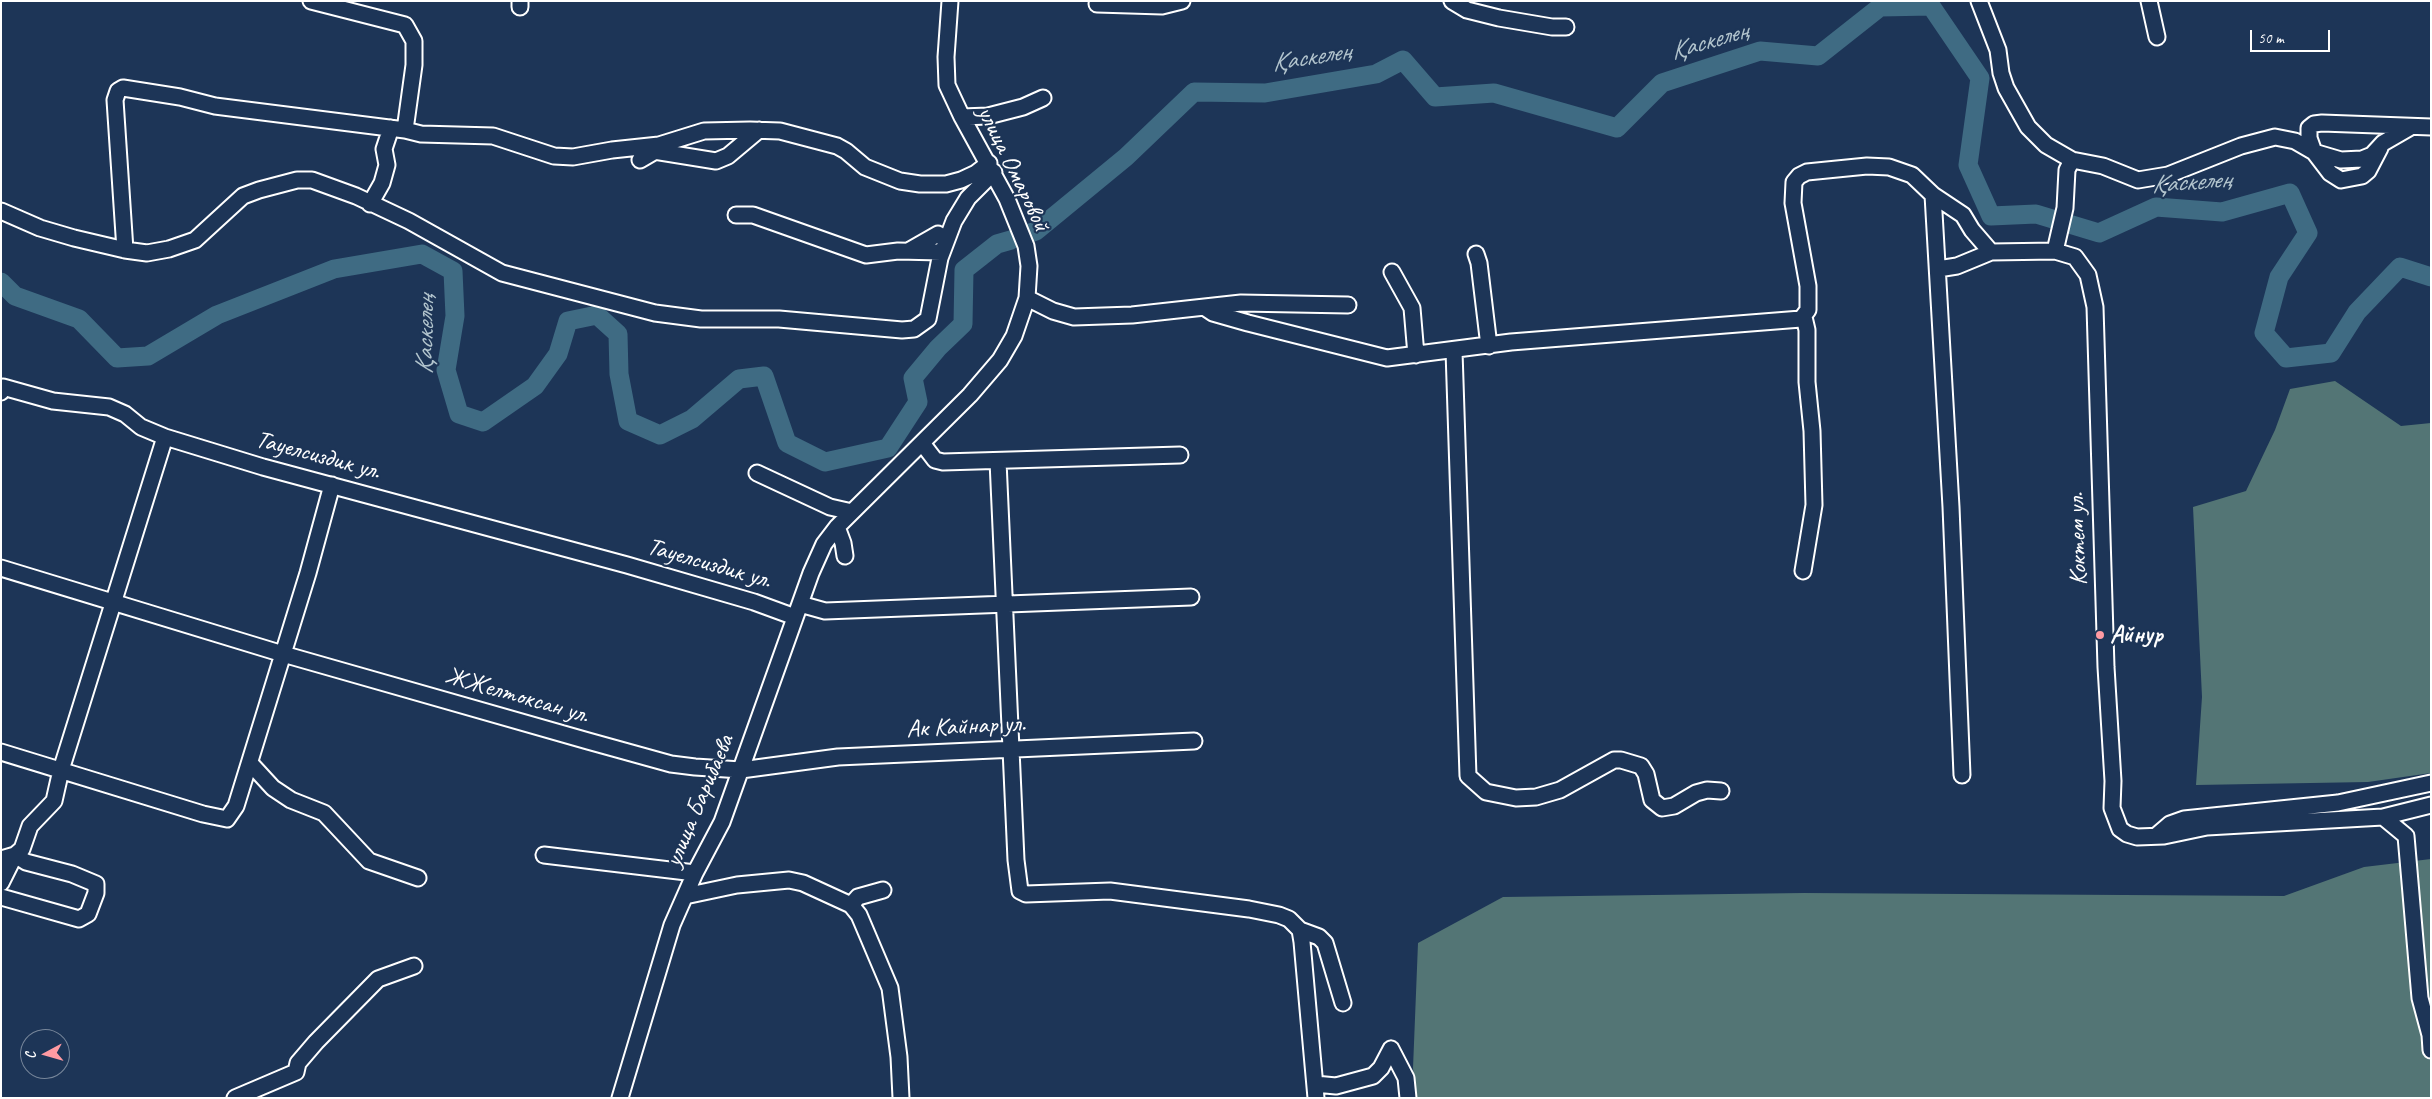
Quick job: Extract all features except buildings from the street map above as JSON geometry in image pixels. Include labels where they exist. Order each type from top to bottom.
[{"type":"street","points":[[311,1],[405,25],[414,41],[414,57],[398,129],[384,149],[387,165],[382,183],[370,204]]},
{"type":"street","name":"улица Омаровой","points":[[837,527],[970,395],[1000,360],[1014,336],[1027,298],[1029,266],[1026,246],[991,167],[950,95],[946,73],[950,1]]},
{"type":"street","points":[[1097,4],[1162,6],[1182,1]]},
{"type":"street","points":[[1452,1],[1467,10],[1499,18],[1552,28],[1566,27]]},
{"type":"street","points":[[1979,1],[1998,50],[2001,73],[2006,88],[2028,127],[2046,145],[2054,158],[2070,165],[2103,166],[2138,180],[2168,175],[2241,146],[2275,137],[2295,141],[2314,152]]},
{"type":"street","points":[[2149,1],[2157,37]]},
{"type":"street","points":[[124,250],[115,100],[118,91],[123,88],[180,97],[215,106],[398,129],[421,134],[493,136],[554,156],[573,157],[612,150],[657,148],[716,161],[728,156],[759,130]]},
{"type":"street","points":[[962,117],[988,116],[1023,107],[1043,98]]},
{"type":"street","points":[[2410,128],[2381,146],[2368,171],[2362,176],[2341,180],[2330,173],[2314,152],[2308,131],[2314,124],[2370,124],[2410,128],[2431,127]]},
{"type":"street","points":[[640,160],[657,148],[704,132],[780,130],[837,146],[865,167],[900,181],[931,185],[946,184],[991,167]]},
{"type":"street","points":[[1938,269],[1957,266],[1991,252],[2054,251],[2065,208],[2070,165]]},
{"type":"street","points":[[1803,570],[1814,505],[1812,431],[1807,382],[1807,330],[1804,317],[1808,310],[1808,286],[1793,192],[1794,182],[1799,176],[1807,172],[1866,166],[1889,167],[1912,175],[1933,195],[1963,215],[1972,230],[1991,252]]},
{"type":"street","points":[[1,211],[40,228],[124,250],[146,253],[190,242],[204,232],[243,196],[297,180],[312,180],[370,204],[440,238],[502,273],[656,313],[701,319],[778,319],[884,330],[914,329],[928,319],[941,252],[954,221],[991,167]]},
{"type":"street","points":[[1933,195],[1962,775]]},
{"type":"street","points":[[736,215],[753,215],[866,255],[941,252]]},
{"type":"street","points":[[906,252],[914,250],[938,234]]},
{"type":"street","name":"Коктем ул.","points":[[2054,251],[2075,257],[2088,275],[2095,307],[2112,802],[2114,816],[2120,829],[2127,834],[2137,837],[2156,836],[2207,827],[2382,818],[2431,805]]},
{"type":"street","points":[[1476,254],[1489,346]]},
{"type":"street","points":[[1392,272],[1412,308],[1416,355]]},
{"type":"street","points":[[1027,298],[1074,317],[1204,308],[1241,303],[1348,304]]},
{"type":"street","points":[[1204,308],[1213,313],[1248,323],[1377,356],[1416,355],[1489,346],[1792,320],[1804,317]]},
{"type":"street","points":[[1454,351],[1468,776],[1486,792],[1516,798],[1536,797],[1560,790],[1614,760],[1620,760],[1641,766],[1646,774],[1652,800],[1662,808],[1674,806],[1696,793],[1707,790],[1721,792]]},
{"type":"street","name":"Тауелсиздик ул.","points":[[1,392],[3,387],[53,401],[109,407],[125,414],[141,426],[165,437],[754,602],[797,611],[825,612],[1005,606],[1191,597]]},
{"type":"street","points":[[1,883],[8,857],[22,848],[30,826],[54,801],[61,770],[165,437]]},
{"type":"street","points":[[922,443],[934,460],[942,462],[1180,455]]},
{"type":"street","points":[[998,461],[1016,860],[1019,886],[1023,894],[1110,891],[1193,901],[1279,915],[1289,919],[1300,930],[1314,934],[1325,943],[1343,1003]]},
{"type":"street","points":[[757,473],[830,506],[852,512]]},
{"type":"street","points":[[1,752],[227,819],[236,806],[250,763],[308,573],[332,485]]},
{"type":"street","points":[[837,527],[843,543],[845,556]]},
{"type":"street","name":"улица Барибаева","points":[[620,1098],[672,925],[695,873],[722,822],[797,611],[824,544],[837,527]]},
{"type":"street","name":"ЖЖелтоксан ул.","points":[[1,568],[283,654],[671,764],[719,770],[741,770]]},
{"type":"street","name":"Ак Кайнар ул.","points":[[741,770],[815,758],[1194,741]]},
{"type":"street","points":[[250,763],[272,788],[291,800],[324,813],[359,853],[369,861],[418,878]]},
{"type":"street","points":[[2156,836],[2170,824],[2184,819],[2338,803],[2431,783]]},
{"type":"street","points":[[2382,818],[2406,836],[2420,998],[2430,1035],[2431,1050]]},
{"type":"street","points":[[544,855],[695,873]]},
{"type":"street","points":[[1,897],[79,919],[88,914],[96,892],[96,884],[72,874],[8,857]]},
{"type":"street","points":[[685,896],[737,885],[789,880],[803,883],[851,905],[859,915],[890,988],[899,1056],[901,1098]]},
{"type":"street","points":[[851,905],[858,897],[883,890]]},
{"type":"street","points":[[1300,930],[1315,1091],[1373,1076],[1382,1068],[1391,1049],[1406,1078],[1408,1098]]},
{"type":"street","points":[[235,1098],[296,1072],[298,1063],[316,1042],[378,979],[414,966]]},
{"type":"green space","points":[[2335,381],[2401,426],[2431,423],[2431,773],[2368,782],[2196,785],[2202,697],[2193,507],[2246,491],[2275,430],[2290,389]]},
{"type":"green space","points":[[2431,859],[2431,1098],[1416,1098],[1413,1068],[1418,943],[1503,897],[1804,893],[2284,896],[2364,867]]},
{"type":"waterway","name":"Қаскелең","points":[[1027,234],[1036,231],[1126,157],[1194,92],[1265,93],[1376,74],[1403,60],[1435,97],[1494,93],[1617,128],[1662,83],[1760,51],[1818,56],[1880,7],[1931,6],[1980,78],[1968,165],[1991,216],[2036,214],[2099,233],[2156,207],[2222,212],[2290,193],[2308,233],[2279,277],[2264,333],[2286,358],[2331,353],[2357,312],[2400,267],[2431,277]]},
{"type":"waterway","name":"Қаскелең","points":[[1,282],[15,296],[79,319],[117,358],[148,356],[217,315],[334,269],[422,254],[453,271],[455,316],[446,370],[459,414],[483,422],[535,386],[558,354],[568,321],[597,315],[618,334],[619,374],[628,421],[660,435],[692,419],[739,379],[764,376],[787,443],[825,462],[888,448],[918,402],[913,378],[938,348],[963,324],[964,270],[997,244],[1011,240]]},
{"type":"place","name":"Айнур","points":[[2100,635]]}]
